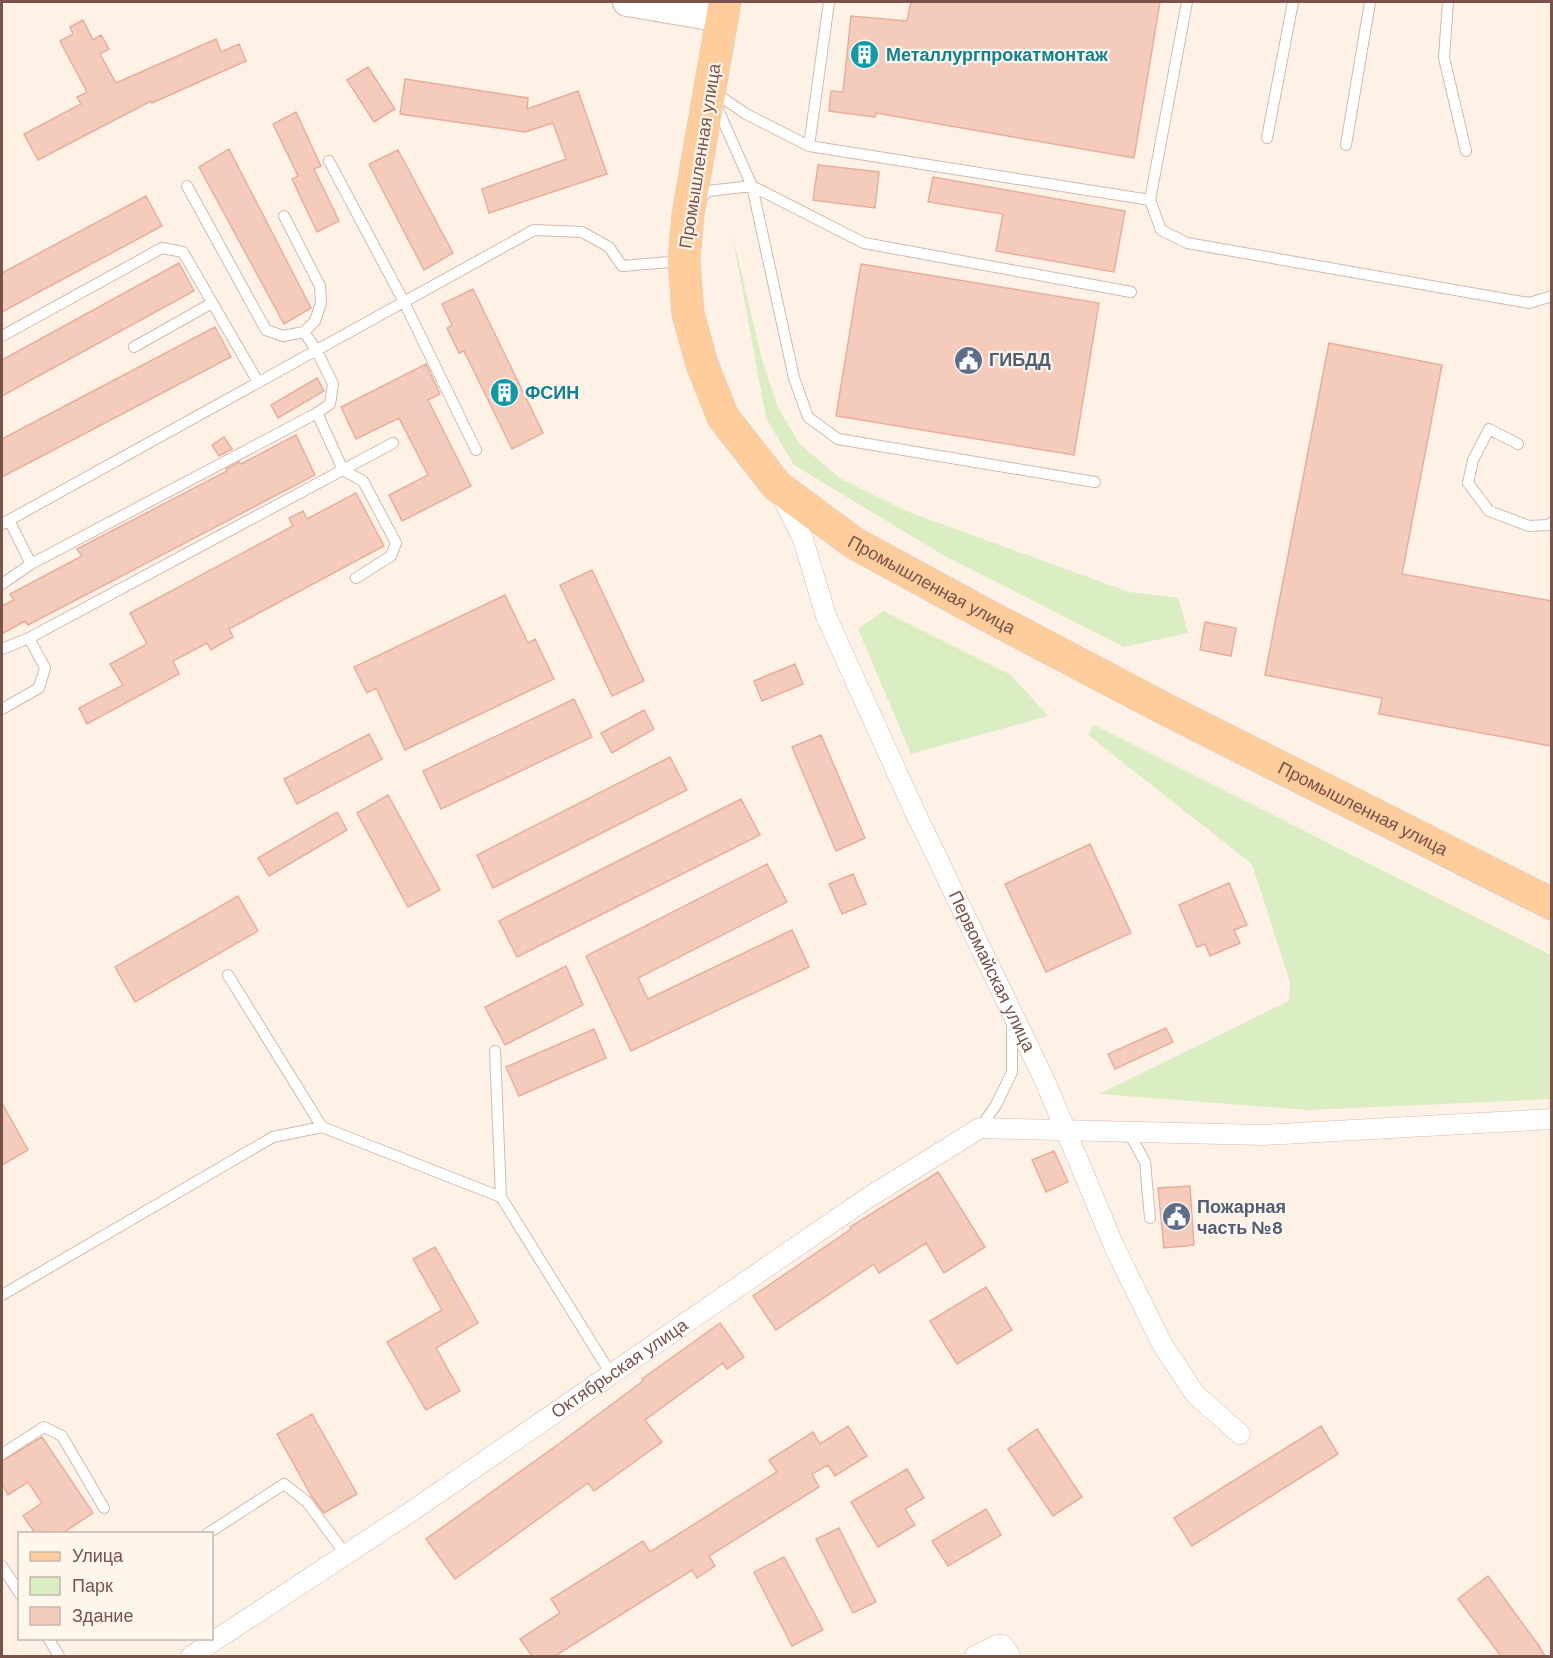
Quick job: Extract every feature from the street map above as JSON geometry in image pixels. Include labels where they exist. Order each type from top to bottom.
[{"type":"main road","points":[[627,2],[723,10]]},
{"type":"main road","name":"Промышленная улица","points":[[723,10],[688,214],[684,261],[688,314],[702,364],[723,417],[777,486],[854,543],[958,600],[1165,709],[1551,904]]},
{"type":"street","name":"Первомайская улица","points":[[777,486],[803,539],[826,616],[914,810],[1045,1081],[1114,1246],[1162,1344],[1195,1394],[1240,1434]]},
{"type":"street","points":[[981,1128],[1263,1136],[1551,1119]]},
{"type":"street","name":"Октябрьская улица","points":[[213,1639],[346,1555],[866,1199],[981,1128]]},
{"type":"street","name":"Октябрьская улица","points":[[191,1656],[210,1641]]},
{"type":"street","points":[[975,1656],[997,1645],[1003,1645],[1010,1656]]},
{"type":"lane","points":[[809,146],[830,2]]},
{"type":"lane","points":[[1187,2],[1150,200],[1161,230],[1186,243],[1529,303],[1551,296]]},
{"type":"lane","points":[[1267,138],[1293,2]]},
{"type":"lane","points":[[1346,145],[1370,2]]},
{"type":"lane","points":[[1448,2],[1444,58],[1466,151]]},
{"type":"lane","points":[[709,88],[746,114],[809,146],[1150,200]]},
{"type":"lane","points":[[709,88],[752,186],[794,378],[808,417],[838,439],[1095,482]]},
{"type":"lane","points":[[329,161],[405,302],[476,450]]},
{"type":"lane","points":[[188,186],[266,330],[283,336],[304,332],[315,321],[321,303],[320,286],[284,216]]},
{"type":"lane","points":[[688,214],[708,191],[752,186],[864,243],[1131,292]]},
{"type":"lane","points":[[32,564],[5,522],[534,230],[582,232],[609,247],[622,266],[684,261]]},
{"type":"lane","points":[[2,336],[162,248],[183,252],[258,382]]},
{"type":"lane","points":[[134,347],[212,303]]},
{"type":"lane","points":[[2,584],[32,564],[330,404],[333,384],[317,351],[304,332]]},
{"type":"lane","points":[[317,413],[343,470],[363,481],[396,543],[391,556],[356,578]]},
{"type":"lane","points":[[1518,444],[1489,429],[1473,460],[1468,483],[1489,511],[1529,526],[1548,525],[1551,522]]},
{"type":"lane","points":[[2,649],[29,638],[393,443]]},
{"type":"lane","points":[[2,709],[39,688],[45,668],[29,638]]},
{"type":"lane","points":[[228,975],[322,1127]]},
{"type":"lane","points":[[981,1128],[996,1105],[1012,1072],[1012,1014]]},
{"type":"lane","points":[[495,1051],[501,1197],[611,1374]]},
{"type":"lane","points":[[2,1295],[273,1137],[322,1127],[501,1197]]},
{"type":"lane","points":[[1128,1131],[1145,1162],[1150,1218]]},
{"type":"lane","points":[[2,1454],[44,1427],[62,1436],[104,1508]]},
{"type":"lane","points":[[209,1532],[284,1484],[307,1502],[346,1555]]},
{"type":"lane","points":[[2,1566],[18,1591]]},
{"type":"lane","points":[[49,1640],[59,1656]]},
{"type":"green space","points":[[732,233],[762,360],[778,408],[800,444],[839,478],[906,511],[1129,592],[1178,598],[1188,633],[1124,647],[943,555],[794,465],[766,418]]},
{"type":"green space","points":[[883,611],[1011,675],[1048,716],[911,754],[858,629]]},
{"type":"green space","points":[[1094,725],[1551,955],[1551,1099],[1308,1110],[1099,1094],[1289,1001],[1290,982],[1252,864],[1088,735]]},
{"type":"building","points":[[911,2],[1160,2],[1134,158],[876,113],[875,117],[829,111],[831,91],[843,92],[851,16],[907,21]]},
{"type":"building","points":[[83,20],[93,40],[101,35],[109,49],[100,54],[116,83],[216,39],[221,52],[239,44],[246,61],[152,103],[151,101],[38,160],[24,134],[81,104],[77,97],[87,92],[60,41],[73,34],[70,27]]},
{"type":"building","points":[[368,67],[395,109],[374,122],[347,80]]},
{"type":"building","points":[[405,79],[528,98],[527,109],[578,91],[607,174],[489,213],[482,189],[566,159],[553,123],[525,132],[400,114]]},
{"type":"building","points":[[296,112],[321,166],[314,169],[339,221],[317,232],[292,179],[298,176],[273,124]]},
{"type":"building","points":[[229,149],[311,308],[284,324],[199,167]]},
{"type":"building","points":[[398,150],[453,253],[424,270],[369,164]]},
{"type":"building","points":[[818,165],[879,172],[875,208],[813,200]]},
{"type":"building","points":[[933,177],[1125,211],[1114,272],[996,251],[1003,214],[928,202]]},
{"type":"building","points":[[146,196],[162,226],[2,312],[2,273]]},
{"type":"building","points":[[179,263],[194,291],[2,396],[2,360]]},
{"type":"building","name":"ГИБДД","points":[[861,264],[1099,303],[1074,455],[836,416]]},
{"type":"building","name":"ФСИН","points":[[473,289],[543,433],[512,449],[464,351],[459,353],[447,328],[452,325],[442,304]]},
{"type":"building","points":[[215,327],[231,357],[2,477],[2,439]]},
{"type":"building","points":[[1329,343],[1442,365],[1402,574],[1551,601],[1551,746],[1379,714],[1382,698],[1265,675]]},
{"type":"building","points":[[426,364],[440,394],[428,400],[471,486],[402,521],[389,495],[428,475],[399,418],[356,439],[341,407]]},
{"type":"building","points":[[317,378],[324,391],[278,418],[271,405]]},
{"type":"building","points":[[296,435],[315,475],[28,625],[25,621],[2,634],[2,606],[14,600],[10,594],[82,556],[77,549],[227,471],[226,469],[239,462],[241,464]]},
{"type":"building","points":[[224,437],[232,449],[219,456],[212,445]]},
{"type":"building","points":[[356,493],[384,546],[229,629],[233,637],[211,650],[207,643],[173,661],[179,674],[87,724],[79,708],[123,685],[110,664],[147,644],[130,613],[293,526],[289,518],[303,511],[307,519]]},
{"type":"building","points":[[592,570],[644,681],[612,696],[560,585]]},
{"type":"building","points":[[505,595],[528,643],[535,639],[554,679],[405,750],[376,688],[367,693],[354,667]]},
{"type":"building","points":[[1205,622],[1236,628],[1231,656],[1200,650]]},
{"type":"building","points":[[795,664],[803,684],[762,701],[754,681]]},
{"type":"building","points":[[574,699],[592,737],[441,809],[423,771]]},
{"type":"building","points":[[644,710],[654,729],[612,753],[601,733]]},
{"type":"building","points":[[369,734],[382,759],[297,804],[284,779]]},
{"type":"building","points":[[821,735],[865,838],[836,851],[792,747]]},
{"type":"building","points":[[670,757],[687,790],[493,888],[477,855]]},
{"type":"building","points":[[388,795],[440,890],[408,907],[357,813]]},
{"type":"building","points":[[741,799],[760,835],[517,957],[499,921]]},
{"type":"building","points":[[337,812],[347,830],[269,876],[258,858]]},
{"type":"building","points":[[1090,844],[1131,933],[1046,972],[1005,884]]},
{"type":"building","points":[[767,864],[787,902],[638,978],[648,999],[792,930],[809,967],[631,1051],[586,956]]},
{"type":"building","points":[[853,874],[866,904],[842,914],[829,884]]},
{"type":"building","points":[[1229,883],[1247,925],[1234,930],[1240,943],[1210,956],[1205,944],[1197,947],[1179,905]]},
{"type":"building","points":[[238,896],[258,931],[135,1002],[115,967]]},
{"type":"building","points":[[566,966],[583,1005],[505,1045],[485,1007]]},
{"type":"building","points":[[1166,1028],[1173,1042],[1115,1069],[1108,1054]]},
{"type":"building","points":[[594,1029],[606,1058],[519,1096],[506,1067]]},
{"type":"building","points":[[2,1103],[28,1150],[2,1165]]},
{"type":"building","points":[[1054,1151],[1068,1182],[1046,1192],[1032,1160]]},
{"type":"building","points":[[938,1172],[985,1247],[944,1273],[926,1243],[879,1273],[874,1264],[776,1330],[753,1296],[851,1229],[850,1227]]},
{"type":"building","name":"Пожарная часть №8","points":[[1190,1186],[1194,1245],[1164,1248],[1158,1188]]},
{"type":"building","points":[[435,1247],[478,1323],[436,1348],[460,1391],[426,1410],[387,1342],[442,1310],[413,1259]]},
{"type":"building","points":[[986,1287],[1012,1330],[957,1364],[930,1321]]},
{"type":"building","points":[[720,1323],[744,1357],[727,1369],[723,1363],[645,1420],[662,1442],[594,1491],[588,1483],[455,1579],[426,1539],[560,1443],[643,1381],[642,1379]]},
{"type":"building","points":[[312,1414],[357,1494],[324,1513],[312,1497],[277,1434]]},
{"type":"building","points":[[848,1426],[867,1456],[835,1476],[828,1465],[812,1474],[819,1487],[709,1556],[715,1566],[697,1578],[692,1570],[555,1656],[532,1656],[520,1639],[560,1613],[551,1599],[643,1541],[650,1552],[777,1472],[769,1460],[813,1432],[820,1444]]},
{"type":"building","points":[[1321,1426],[1338,1454],[1192,1546],[1174,1518]]},
{"type":"building","points":[[1037,1429],[1082,1497],[1053,1516],[1008,1449]]},
{"type":"building","points":[[42,1437],[93,1513],[64,1532],[34,1532],[23,1516],[42,1503],[28,1482],[8,1495],[2,1484],[2,1461]]},
{"type":"building","points":[[907,1469],[924,1498],[905,1509],[915,1525],[878,1547],[851,1502]]},
{"type":"building","points":[[986,1509],[1001,1535],[948,1566],[932,1541]]},
{"type":"building","points":[[839,1528],[876,1602],[853,1613],[816,1539]]},
{"type":"building","points":[[784,1557],[823,1630],[792,1646],[754,1572]]},
{"type":"building","points":[[1488,1576],[1545,1656],[1501,1656],[1458,1599]]},
{"type":"place","name":"Металлургпрокатмонтаж","points":[[865,55]]},
{"type":"place","name":"ГИБДД","points":[[968,360]]},
{"type":"place","name":"ФСИН","points":[[504,393]]},
{"type":"place","name":"Пожарная часть №8","points":[[1176,1217]]}]
